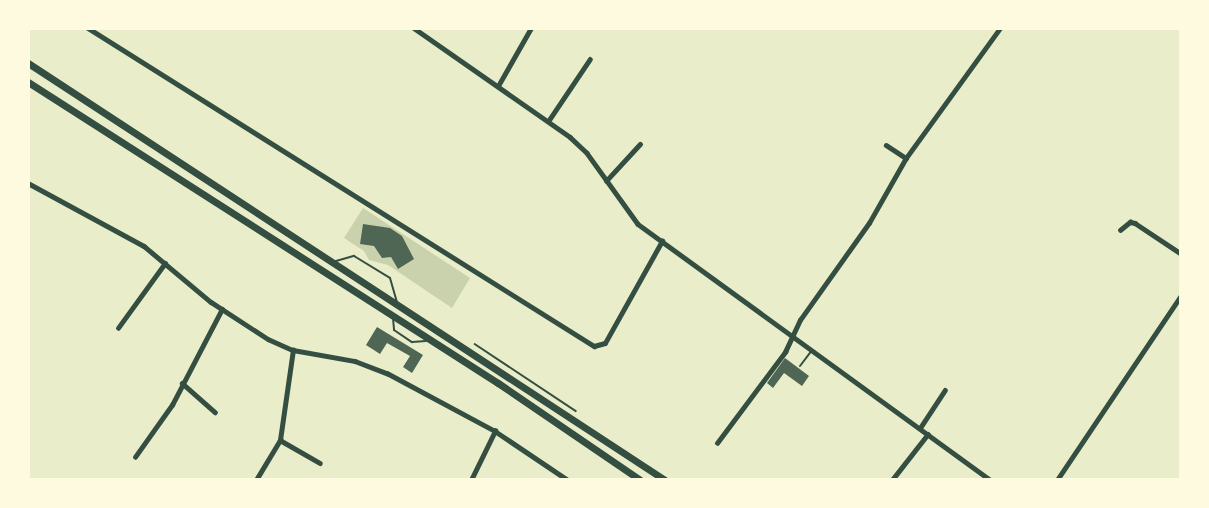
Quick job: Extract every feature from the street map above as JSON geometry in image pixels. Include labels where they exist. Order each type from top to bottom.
[{"type":"main road","points":[[28,63],[397,302],[665,480]]},
{"type":"main road","points":[[28,82],[393,315],[640,480]]},
{"type":"street","points":[[88,28],[594,346],[604,343],[662,242]]},
{"type":"street","points":[[414,28],[549,120],[587,153],[630,217],[992,480]]},
{"type":"street","points":[[498,86],[531,28]]},
{"type":"street","points":[[717,443],[869,223],[906,158],[998,29]]},
{"type":"street","points":[[549,120],[590,59]]},
{"type":"street","points":[[606,181],[640,144]]},
{"type":"street","points":[[886,145],[906,158]]},
{"type":"street","points":[[28,183],[144,246],[222,309],[293,350],[365,363],[495,431],[568,480]]},
{"type":"street","points":[[1120,230],[1130,222],[1135,223],[1180,253]]},
{"type":"street","points":[[118,328],[165,263]]},
{"type":"street","points":[[1057,480],[1180,297]]},
{"type":"street","points":[[135,457],[172,405],[222,309]]},
{"type":"street","points":[[256,480],[280,440],[293,350]]},
{"type":"street","points":[[182,383],[215,412]]},
{"type":"street","points":[[920,428],[945,390]]},
{"type":"street","points":[[471,480],[495,431]]},
{"type":"street","points":[[892,480],[928,434]]},
{"type":"street","points":[[280,440],[320,463]]},
{"type":"lane","points":[[335,262],[358,257],[393,281],[397,302]]},
{"type":"lane","points":[[393,315],[394,330],[412,342],[431,340]]},
{"type":"lane","points":[[800,366],[812,350]]},
{"type":"green space","points":[[363,208],[470,278],[452,308],[388,265],[369,260],[364,251],[344,238]]},
{"type":"building","points":[[363,224],[390,228],[402,236],[414,259],[398,269],[391,257],[382,258],[374,246],[360,244]]},
{"type":"building","points":[[377,327],[423,355],[412,373],[403,367],[410,356],[387,343],[380,354],[366,345]]},
{"type":"building","points":[[785,358],[809,376],[802,386],[784,373],[773,388],[767,383]]}]
